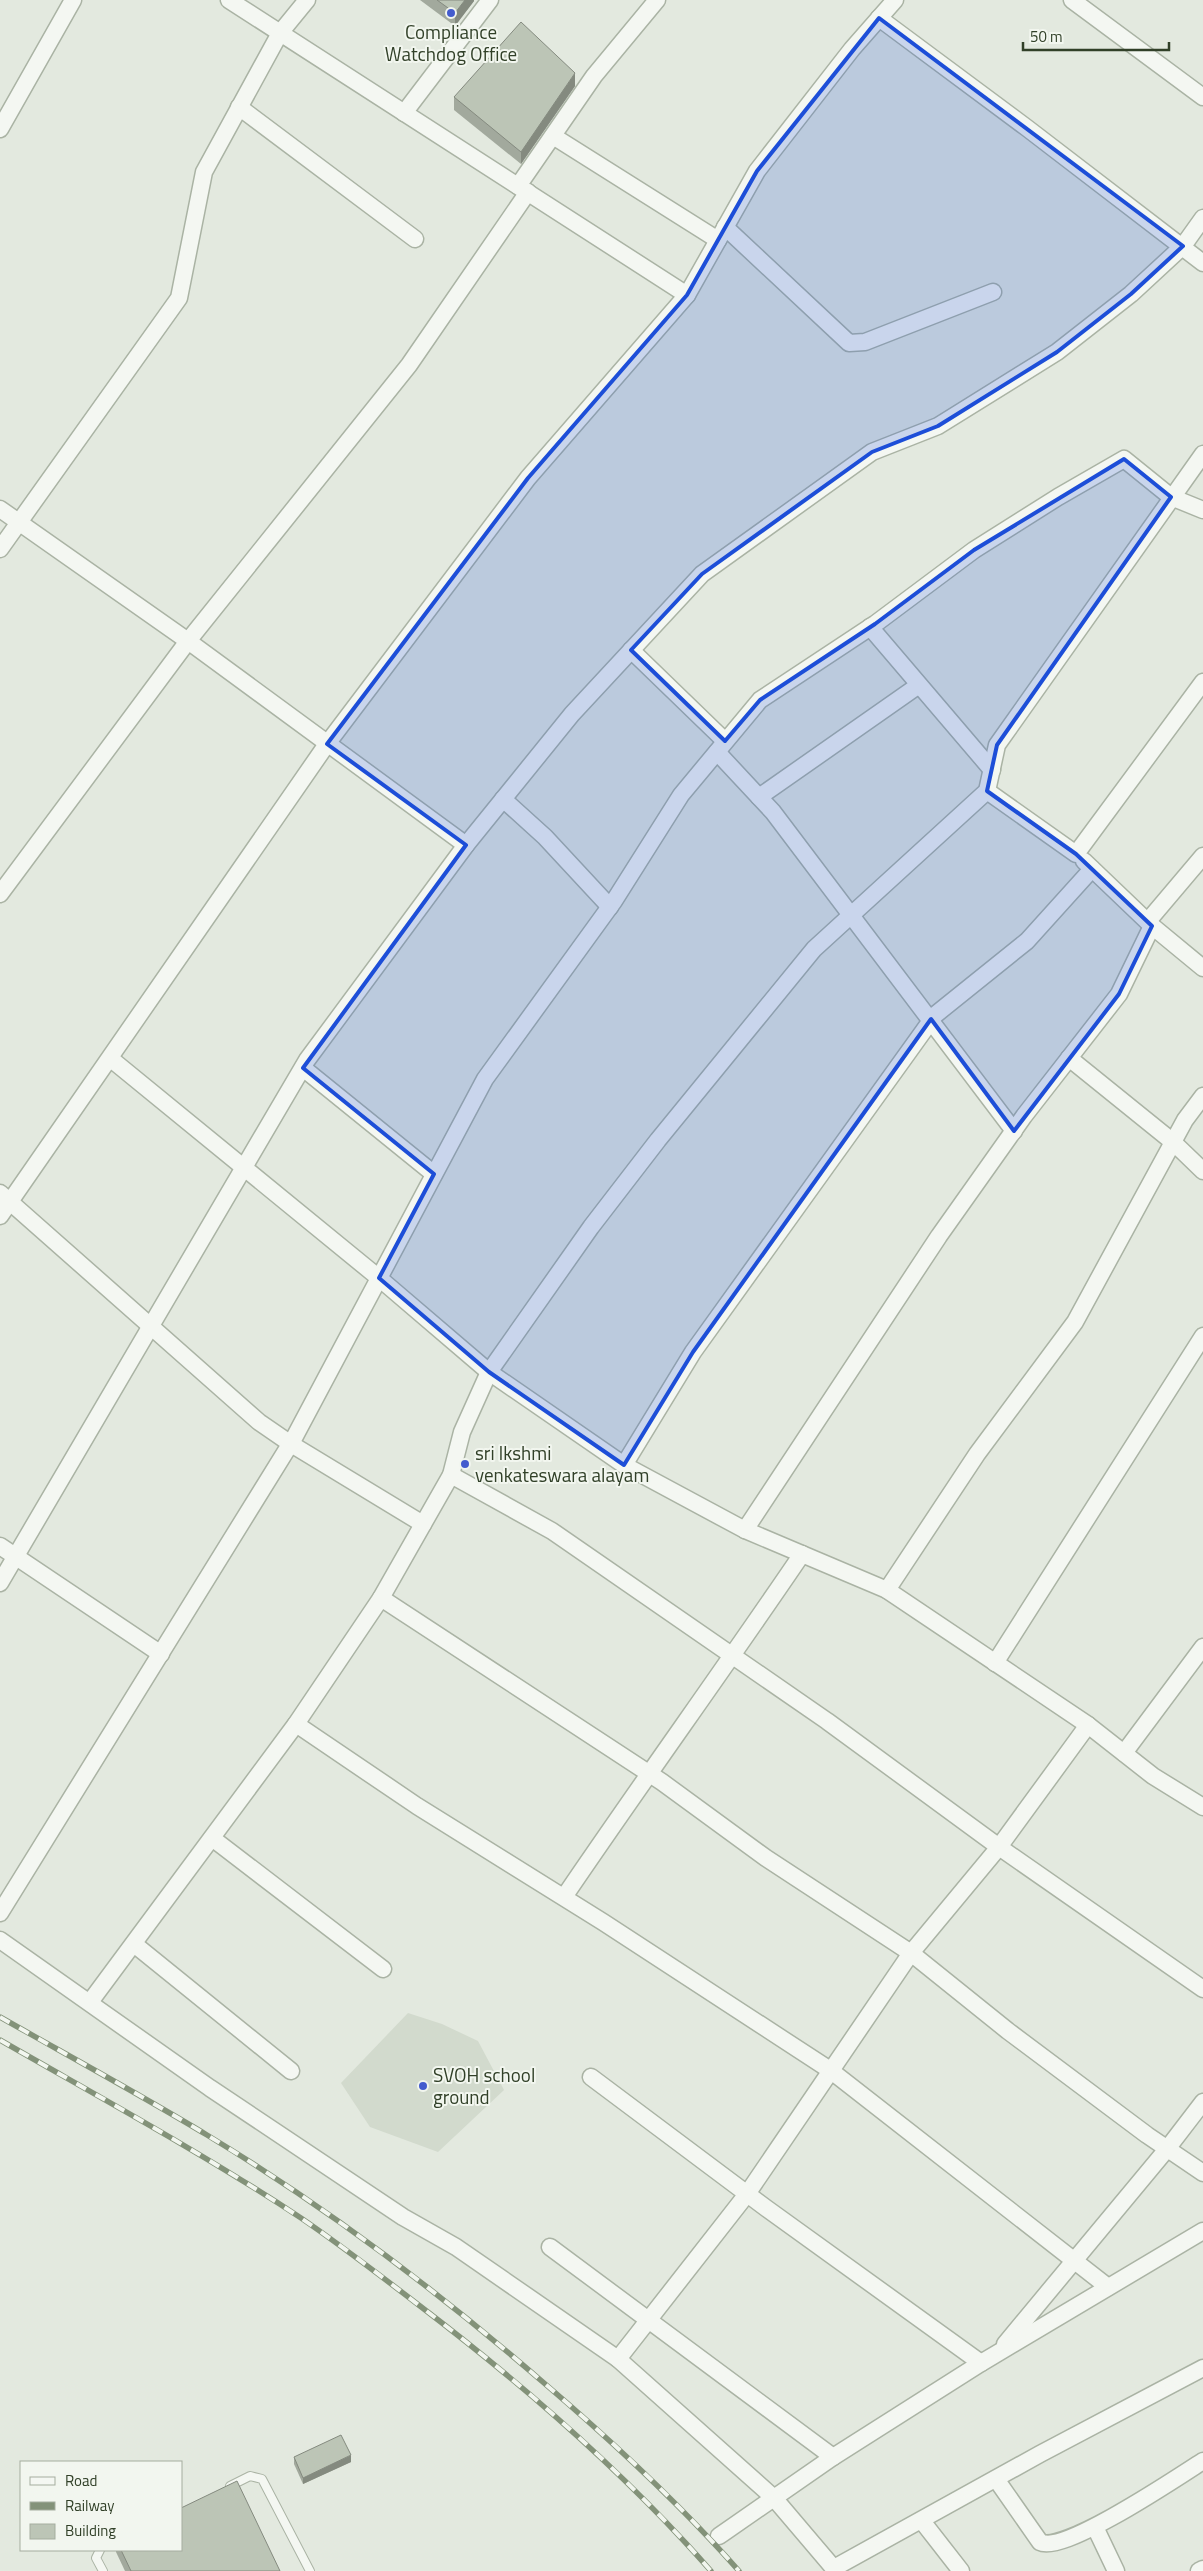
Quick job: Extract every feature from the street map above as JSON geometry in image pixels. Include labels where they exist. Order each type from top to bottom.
[{"type":"street","points":[[0,129],[73,0]]},
{"type":"street","points":[[229,0],[687,295]]},
{"type":"street","points":[[0,549],[179,298],[204,172],[280,32],[308,0]]},
{"type":"street","points":[[404,113],[490,0]]},
{"type":"street","points":[[0,894],[188,641],[409,365],[523,189],[553,136],[594,76],[657,0]]},
{"type":"street","points":[[0,1216],[6,1197],[111,1058],[327,744],[528,478],[687,295],[757,171],[852,49],[895,0]]},
{"type":"street","points":[[1072,0],[1203,96]]},
{"type":"street","points":[[879,18],[1203,263]]},
{"type":"street","points":[[239,107],[415,239]]},
{"type":"street","points":[[553,136],[721,233],[849,343],[865,342],[993,292]]},
{"type":"street","points":[[0,1583],[303,1068],[466,845],[572,714],[702,574],[872,452],[938,426],[1057,352],[1131,294],[1183,246],[1203,218]]},
{"type":"street","points":[[90,2002],[296,1724],[381,1598],[451,1475],[462,1432],[488,1372],[591,1227],[658,1140],[814,949],[987,791],[997,745],[1203,454]]},
{"type":"street","points":[[0,1913],[290,1444],[485,1079],[610,907],[681,795],[760,700],[870,627],[974,550],[1058,497],[1124,459],[1171,497],[1203,510]]},
{"type":"street","points":[[0,509],[188,641],[466,845]]},
{"type":"street","points":[[870,627],[992,770]]},
{"type":"street","points":[[632,650],[721,746],[931,1019],[1014,1131]]},
{"type":"street","points":[[1076,854],[1203,682]]},
{"type":"street","points":[[759,797],[919,685]]},
{"type":"street","points":[[987,791],[1076,854],[1150,924],[1203,968]]},
{"type":"street","points":[[503,799],[545,837],[610,907]]},
{"type":"street","points":[[745,1530],[939,1236],[1014,1131],[1119,994],[1150,924],[1203,856]]},
{"type":"street","points":[[624,1465],[693,1352],[931,1019],[1027,941],[1092,869]]},
{"type":"street","points":[[111,1058],[379,1278],[488,1372],[624,1465],[745,1530],[887,1590],[1088,1726],[1153,1776],[1203,1807]]},
{"type":"street","points":[[1069,1058],[1173,1142],[1203,1171]]},
{"type":"street","points":[[303,1068],[434,1174]]},
{"type":"street","points":[[887,1590],[977,1454],[1075,1322],[1184,1120],[1203,1096]]},
{"type":"street","points":[[6,1197],[150,1328],[259,1422],[290,1444],[423,1524]]},
{"type":"street","points":[[995,1663],[1198,1355],[1203,1336]]},
{"type":"street","points":[[451,1475],[552,1531],[827,1721],[999,1847],[1203,1989]]},
{"type":"street","points":[[0,1546],[161,1654]]},
{"type":"street","points":[[564,1897],[648,1773],[733,1655],[802,1554]]},
{"type":"street","points":[[381,1598],[648,1773],[766,1858],[911,1953],[1016,2037],[1167,2149],[1203,2173]]},
{"type":"street","points":[[1124,1753],[1203,1647]]},
{"type":"street","points":[[296,1724],[416,1806],[564,1897],[830,2070],[1108,2287]]},
{"type":"street","points":[[618,2359],[747,2194],[911,1953],[999,1847],[1088,1726]]},
{"type":"street","points":[[212,1838],[383,1969]]},
{"type":"street","points":[[0,1940],[218,2093],[403,2217],[456,2247],[618,2359],[774,2498],[835,2570],[996,2478],[1200,2375]]},
{"type":"street","points":[[134,1944],[291,2071]]},
{"type":"street","points":[[591,2077],[747,2194],[981,2363]]},
{"type":"street","points":[[997,2354],[1073,2260],[1167,2149],[1203,2102]]},
{"type":"street","points":[[719,2536],[833,2457],[981,2363],[1203,2230]]},
{"type":"street","points":[[550,2247],[833,2457]]},
{"type":"street","points":[[996,2478],[1043,2544],[1048,2544],[1095,2528],[1203,2461]]},
{"type":"street","points":[[922,2521],[961,2571]]},
{"type":"street","points":[[1095,2528],[1116,2571]]},
{"type":"street","points":[[1199,2571],[1203,2568]]},
{"type":"lane","points":[[224,2488],[250,2476],[262,2479],[310,2571]]},
{"type":"lane","points":[[100,2551],[96,2558],[103,2571]]},
{"type":"highlighted area","points":[[879,18],[1183,246],[1131,294],[1057,352],[938,426],[872,452],[702,574],[631,650],[725,741],[760,700],[875,624],[974,550],[1124,459],[1171,497],[997,745],[987,791],[1076,854],[1152,926],[1119,994],[1014,1131],[931,1019],[693,1352],[624,1465],[489,1372],[379,1278],[434,1174],[303,1068],[466,845],[327,744],[528,478],[687,295],[757,171]]},
{"type":"shaded area","name":"SVOH school ground","points":[[408,2013],[442,2024],[478,2041],[504,2090],[438,2152],[370,2127],[341,2083]]},
{"type":"building","points":[[437,0],[465,0],[455,13]]},
{"type":"building","points":[[521,22],[575,73],[521,152],[454,97]]},
{"type":"building","points":[[341,2435],[351,2455],[303,2478],[294,2457]]},
{"type":"building","points":[[237,2481],[280,2571],[131,2571],[121,2551],[182,2551],[182,2508]]},
{"type":"railway","points":[[0,2017],[207,2135],[295,2191],[381,2252],[464,2316],[570,2405],[669,2497],[739,2571]]},
{"type":"railway","points":[[0,2040],[227,2171],[301,2218],[361,2261],[498,2367],[572,2431],[644,2499],[711,2571]]},
{"type":"place","name":"Compliance Watchdog Office","points":[[451,13]]},
{"type":"place","name":"sri lkshmi venkateswara alayam","points":[[465,1464]]},
{"type":"place","name":"SVOH school ground","points":[[423,2086]]}]
